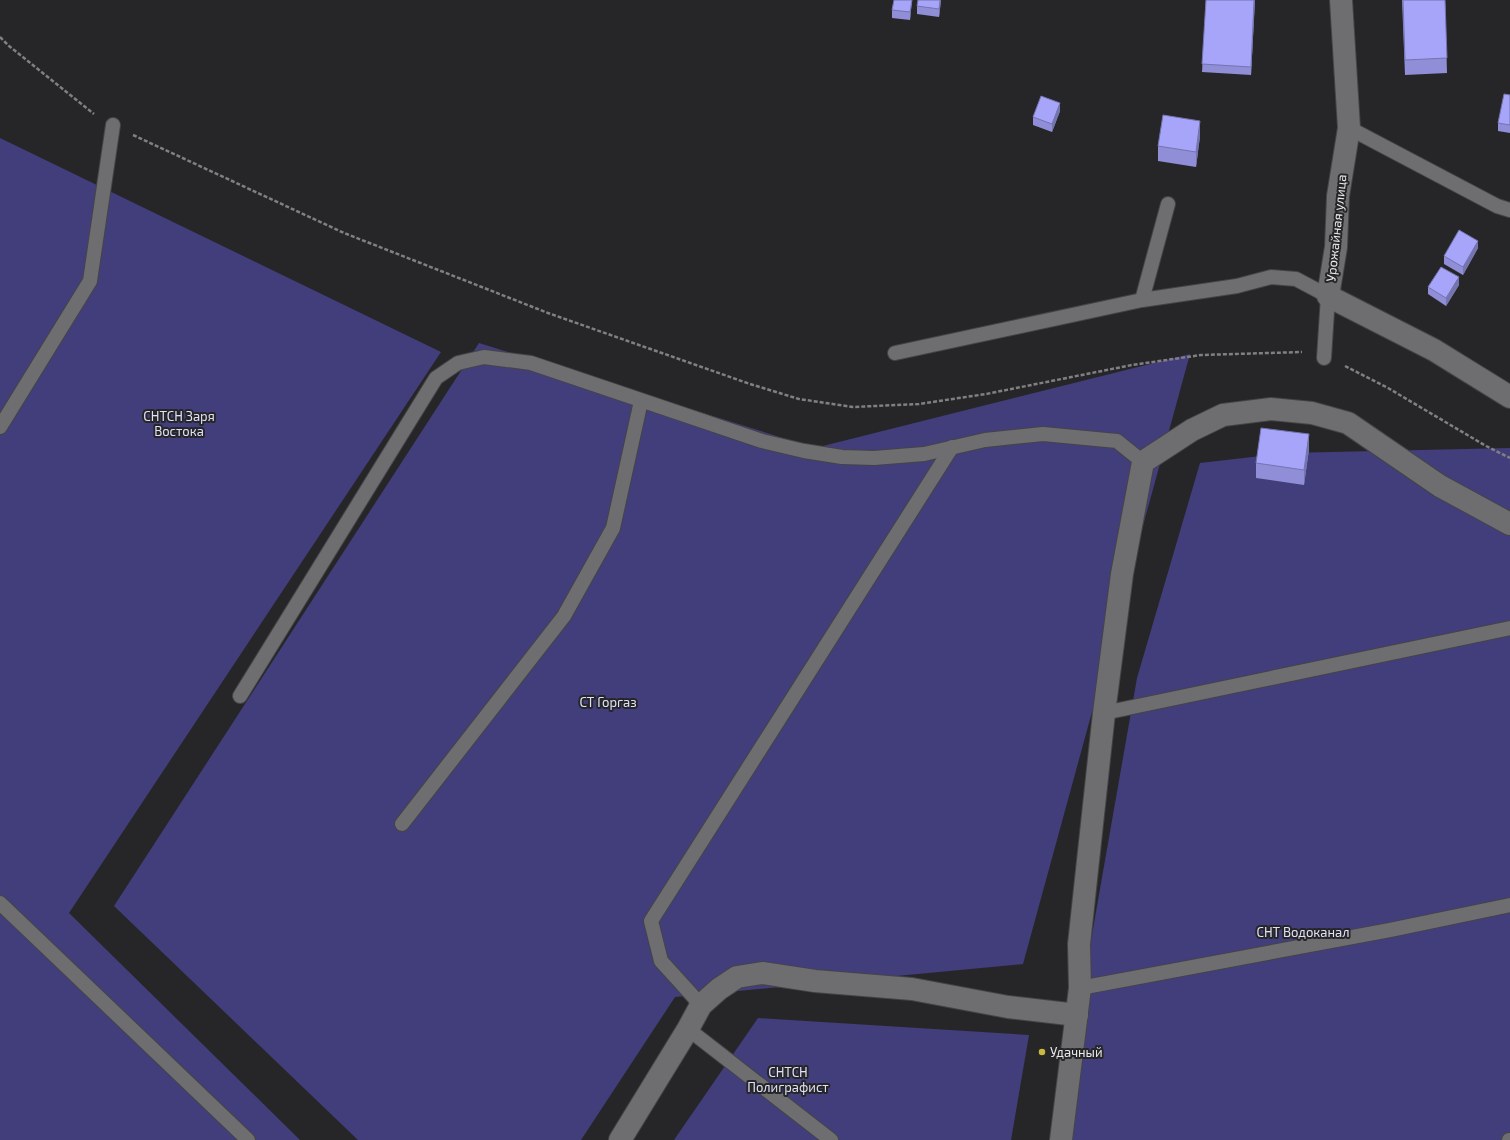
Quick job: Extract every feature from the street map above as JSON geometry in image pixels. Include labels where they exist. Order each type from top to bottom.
[{"type":"street","name":"Урожайная улица","points":[[1341,0],[1349,128],[1338,196],[1336,247],[1328,296],[1434,350],[1510,397]]},
{"type":"street","points":[[1061,1140],[1080,988],[1079,944],[1104,713],[1122,574],[1143,462],[1192,430],[1223,415],[1271,410],[1312,413],[1348,423],[1440,486],[1510,524]]},
{"type":"street","points":[[620,1140],[688,1030],[701,1005],[719,989],[737,977],[762,973],[815,981],[912,989],[1008,1007],[1077,1015]]},
{"type":"lane","points":[[0,427],[90,281],[113,126]]},
{"type":"lane","points":[[1349,128],[1496,206],[1510,210]]},
{"type":"lane","points":[[1142,300],[1168,204]]},
{"type":"lane","points":[[895,353],[1142,300],[1237,286],[1271,277],[1296,279],[1328,296],[1324,358]]},
{"type":"lane","points":[[240,696],[436,378],[458,363],[484,356],[531,364],[762,441],[804,451],[842,457],[874,458],[924,454],[985,440],[1043,434],[1117,441],[1143,462]]},
{"type":"lane","points":[[402,824],[564,616],[613,528],[641,401]]},
{"type":"lane","points":[[701,1005],[661,961],[651,921],[952,447]]},
{"type":"lane","points":[[1104,713],[1510,628]]},
{"type":"lane","points":[[0,903],[248,1140]]},
{"type":"lane","points":[[1080,988],[1390,930],[1510,905]]},
{"type":"lane","points":[[688,1030],[831,1140]]},
{"type":"path","points":[[0,37],[9,46],[100,119],[344,233],[548,313],[750,384],[799,399],[853,407],[919,404],[986,394],[1132,365],[1202,355],[1300,352],[1334,361],[1388,388],[1486,446],[1510,458]]},
{"type":"green space","name":"СНТСН Заря Востока","points":[[0,138],[441,352],[69,913],[300,1140],[0,1140]]},
{"type":"green space","name":"СТ Горгаз","points":[[479,343],[815,448],[1190,354],[1023,964],[675,997],[581,1140],[358,1140],[114,906]]},
{"type":"green space","name":"СНТ Водоканал","points":[[1510,448],[1510,1140],[1056,1140],[1137,678],[1200,463],[1287,453]]},
{"type":"green space","name":"СНТСН Полиграфист","points":[[758,1018],[1029,1035],[1011,1140],[674,1140]]},
{"type":"building","points":[[894,0],[912,0],[910,12],[892,10]]},
{"type":"building","points":[[918,0],[940,0],[939,9],[917,6]]},
{"type":"building","points":[[1206,0],[1254,0],[1251,67],[1202,64]]},
{"type":"building","points":[[1403,0],[1445,0],[1447,58],[1405,60]]},
{"type":"building","points":[[1504,94],[1510,95],[1510,125],[1498,123]]},
{"type":"building","points":[[1041,96],[1060,103],[1052,124],[1033,117]]},
{"type":"building","points":[[1163,115],[1200,121],[1196,152],[1158,146]]},
{"type":"building","points":[[1459,230],[1478,241],[1463,267],[1444,256]]},
{"type":"building","points":[[1441,267],[1459,277],[1446,298],[1428,287]]},
{"type":"building","points":[[1261,428],[1309,434],[1304,470],[1256,463]]},
{"type":"place","name":"Удачный","points":[[1042,1052]]}]
